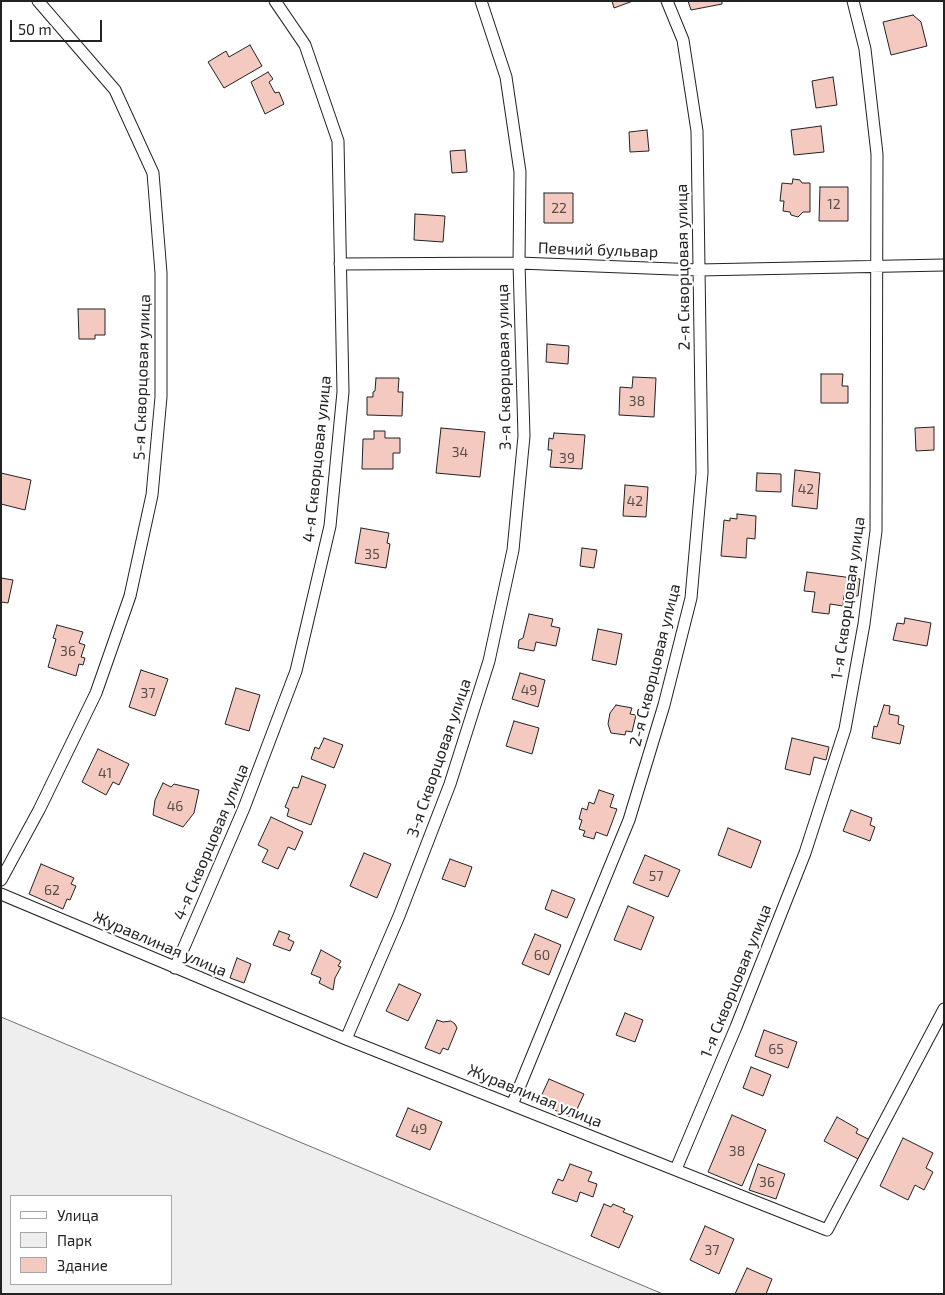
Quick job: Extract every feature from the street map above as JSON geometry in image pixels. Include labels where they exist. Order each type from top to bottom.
[{"type":"street","name":"5-я Скворцовая улица","points":[[1,880],[39,810],[96,692],[130,596],[152,495],[161,397],[161,273],[153,173],[115,90],[38,1]]},
{"type":"street","name":"4-я Скворцовая улица","points":[[175,968],[244,808],[296,671],[330,526],[343,392],[338,141],[305,45],[275,1]]},
{"type":"street","name":"3-я Скворцовая улица","points":[[346,1039],[400,916],[450,784],[489,661],[513,550],[524,436],[519,263],[520,172],[506,77],[481,1]]},
{"type":"street","name":"2-я Скворцовая улица","points":[[512,1105],[630,820],[664,705],[691,598],[702,473],[697,131],[683,40],[667,1]]},
{"type":"street","name":"1-я Скворцовая улица","points":[[676,1169],[736,1028],[806,853],[845,729],[864,624],[876,531],[878,372],[876,266],[877,154],[865,49],[852,1]]},
{"type":"street","name":"Певчий бульвар","points":[[340,264],[519,263],[698,270],[944,265]]},
{"type":"street","name":"Журавлиная улица","points":[[1,894],[346,1039],[827,1230],[944,1009]]},
{"type":"green space","points":[[1,1017],[663,1294],[1,1294]]},
{"type":"building","points":[[612,1],[633,1],[614,8]]},
{"type":"building","points":[[688,1],[722,1],[722,4],[691,10]]},
{"type":"building","points":[[913,15],[921,22],[927,46],[891,55],[883,22]]},
{"type":"building","points":[[250,45],[262,66],[224,88],[208,62],[226,51],[229,57]]},
{"type":"building","points":[[268,72],[273,79],[269,82],[275,93],[279,92],[284,104],[265,114],[251,82]]},
{"type":"building","points":[[833,77],[837,105],[816,108],[812,81]]},
{"type":"building","points":[[821,126],[824,152],[794,155],[791,130]]},
{"type":"building","points":[[647,130],[649,151],[630,152],[629,132]]},
{"type":"building","points":[[465,150],[467,172],[452,173],[450,151]]},
{"type":"building","points":[[793,179],[800,180],[802,183],[810,183],[810,212],[803,212],[798,217],[791,215],[790,212],[783,211],[784,201],[780,201],[782,183],[792,184]]},
{"type":"building","points":[[820,187],[848,187],[848,221],[819,221]]},
{"type":"building","points":[[544,193],[573,193],[573,223],[544,223]]},
{"type":"building","points":[[415,214],[445,216],[443,242],[414,240]]},
{"type":"building","points":[[78,309],[105,309],[105,335],[95,335],[95,339],[79,339]]},
{"type":"building","points":[[547,344],[569,346],[568,364],[546,362]]},
{"type":"building","points":[[821,374],[843,374],[842,386],[848,386],[848,403],[821,403]]},
{"type":"building","points":[[633,377],[656,378],[654,417],[619,415],[620,387],[632,388]]},
{"type":"building","points":[[376,378],[399,378],[398,392],[403,392],[402,416],[367,415],[367,397],[373,397]]},
{"type":"building","points":[[934,427],[934,450],[916,451],[915,428]]},
{"type":"building","points":[[441,428],[485,432],[480,477],[436,473]]},
{"type":"building","points":[[374,431],[385,431],[385,438],[400,438],[400,453],[393,453],[393,469],[362,469],[363,439],[374,439]]},
{"type":"building","points":[[554,433],[585,435],[582,469],[550,467],[552,450],[548,450],[549,438],[553,439]]},
{"type":"building","points":[[795,470],[820,473],[817,509],[792,506]]},
{"type":"building","points":[[1,473],[31,480],[25,510],[1,504]]},
{"type":"building","points":[[757,473],[781,474],[781,492],[756,491]]},
{"type":"building","points":[[625,485],[648,487],[646,517],[623,516]]},
{"type":"building","points":[[737,514],[756,516],[755,539],[747,538],[746,558],[721,556],[724,520],[730,521],[730,518],[737,519]]},
{"type":"building","points":[[361,528],[389,533],[387,543],[390,544],[386,568],[355,563]]},
{"type":"building","points":[[582,548],[597,550],[594,568],[580,566]]},
{"type":"building","points":[[807,572],[860,579],[858,596],[844,595],[843,606],[830,604],[829,614],[812,612],[815,592],[804,591]]},
{"type":"building","points":[[1,578],[13,580],[8,603],[1,602]]},
{"type":"building","points":[[529,614],[553,619],[551,626],[560,628],[556,646],[536,642],[534,651],[518,648],[519,640],[523,638]]},
{"type":"building","points":[[905,618],[931,623],[927,646],[893,640],[897,623],[904,624]]},
{"type":"building","points":[[57,625],[83,632],[79,643],[85,645],[81,657],[85,658],[83,665],[79,664],[76,676],[48,667],[56,639],[53,638]]},
{"type":"building","points":[[598,629],[622,634],[616,665],[592,660]]},
{"type":"building","points":[[141,670],[168,679],[155,716],[129,707]]},
{"type":"building","points":[[520,673],[545,680],[538,707],[512,699]]},
{"type":"building","points":[[236,688],[260,695],[249,731],[225,724]]},
{"type":"building","points":[[616,705],[632,708],[630,714],[636,715],[632,732],[626,731],[625,735],[611,733],[608,724],[610,713]]},
{"type":"building","points":[[884,705],[890,706],[889,714],[899,716],[898,724],[904,726],[900,744],[872,738],[874,726],[877,727]]},
{"type":"building","points":[[514,721],[539,728],[532,754],[506,746]]},
{"type":"building","points":[[324,738],[343,745],[334,768],[311,759],[315,747],[319,749]]},
{"type":"building","points":[[792,738],[829,747],[826,760],[814,757],[810,775],[785,769]]},
{"type":"building","points":[[98,749],[129,764],[119,785],[113,782],[106,795],[82,782]]},
{"type":"building","points":[[302,776],[326,785],[311,825],[287,816],[289,809],[285,807],[293,787],[298,788]]},
{"type":"building","points":[[163,783],[171,787],[174,784],[199,790],[194,813],[183,827],[153,815],[155,800]]},
{"type":"building","points":[[599,790],[614,795],[610,807],[617,809],[607,836],[596,832],[594,839],[583,836],[585,831],[579,829],[582,820],[579,819],[582,808],[587,810],[589,802],[594,804]]},
{"type":"building","points":[[851,810],[872,818],[870,825],[875,827],[870,841],[843,831]]},
{"type":"building","points":[[271,817],[303,832],[295,850],[288,847],[278,869],[262,862],[268,850],[258,845]]},
{"type":"building","points":[[728,828],[761,841],[751,868],[718,855]]},
{"type":"building","points":[[364,853],[391,864],[377,898],[350,886]]},
{"type":"building","points":[[645,855],[680,870],[668,897],[633,883]]},
{"type":"building","points":[[450,859],[472,867],[465,887],[442,879]]},
{"type":"building","points":[[41,864],[74,878],[71,884],[76,886],[70,900],[67,899],[63,909],[29,894]]},
{"type":"building","points":[[552,890],[575,899],[567,918],[545,909]]},
{"type":"building","points":[[628,906],[654,917],[641,950],[614,940]]},
{"type":"building","points":[[279,931],[290,935],[288,939],[294,942],[290,951],[273,945]]},
{"type":"building","points":[[535,934],[561,945],[549,975],[522,964]]},
{"type":"building","points":[[321,950],[341,961],[338,966],[341,967],[335,978],[333,990],[319,983],[321,978],[311,974]]},
{"type":"building","points":[[237,958],[251,964],[244,983],[230,978]]},
{"type":"building","points":[[399,984],[421,994],[408,1021],[386,1011]]},
{"type":"building","points":[[625,1013],[643,1020],[635,1042],[616,1035]]},
{"type":"building","points":[[437,1020],[443,1022],[451,1021],[457,1028],[448,1050],[443,1048],[440,1054],[425,1048]]},
{"type":"building","points":[[764,1030],[797,1042],[788,1068],[755,1056]]},
{"type":"building","points":[[751,1067],[771,1075],[763,1096],[743,1088]]},
{"type":"building","points":[[549,1079],[584,1094],[573,1118],[538,1103]]},
{"type":"building","points":[[408,1108],[442,1122],[430,1150],[396,1136]]},
{"type":"building","points":[[732,1115],[766,1130],[742,1186],[708,1172]]},
{"type":"building","points":[[837,1117],[858,1129],[856,1133],[870,1140],[860,1160],[824,1141]]},
{"type":"building","points":[[903,1138],[933,1153],[926,1168],[933,1172],[924,1190],[915,1185],[908,1200],[880,1186]]},
{"type":"building","points":[[570,1164],[592,1172],[588,1181],[597,1184],[593,1197],[580,1192],[577,1202],[552,1193],[558,1179],[563,1181]]},
{"type":"building","points":[[758,1164],[785,1174],[776,1199],[749,1190]]},
{"type":"building","points":[[604,1204],[611,1207],[613,1204],[625,1209],[623,1212],[633,1216],[619,1248],[591,1236]]},
{"type":"building","points":[[705,1226],[734,1239],[719,1274],[690,1260]]},
{"type":"building","points":[[747,1268],[772,1279],[766,1294],[735,1294]]}]
